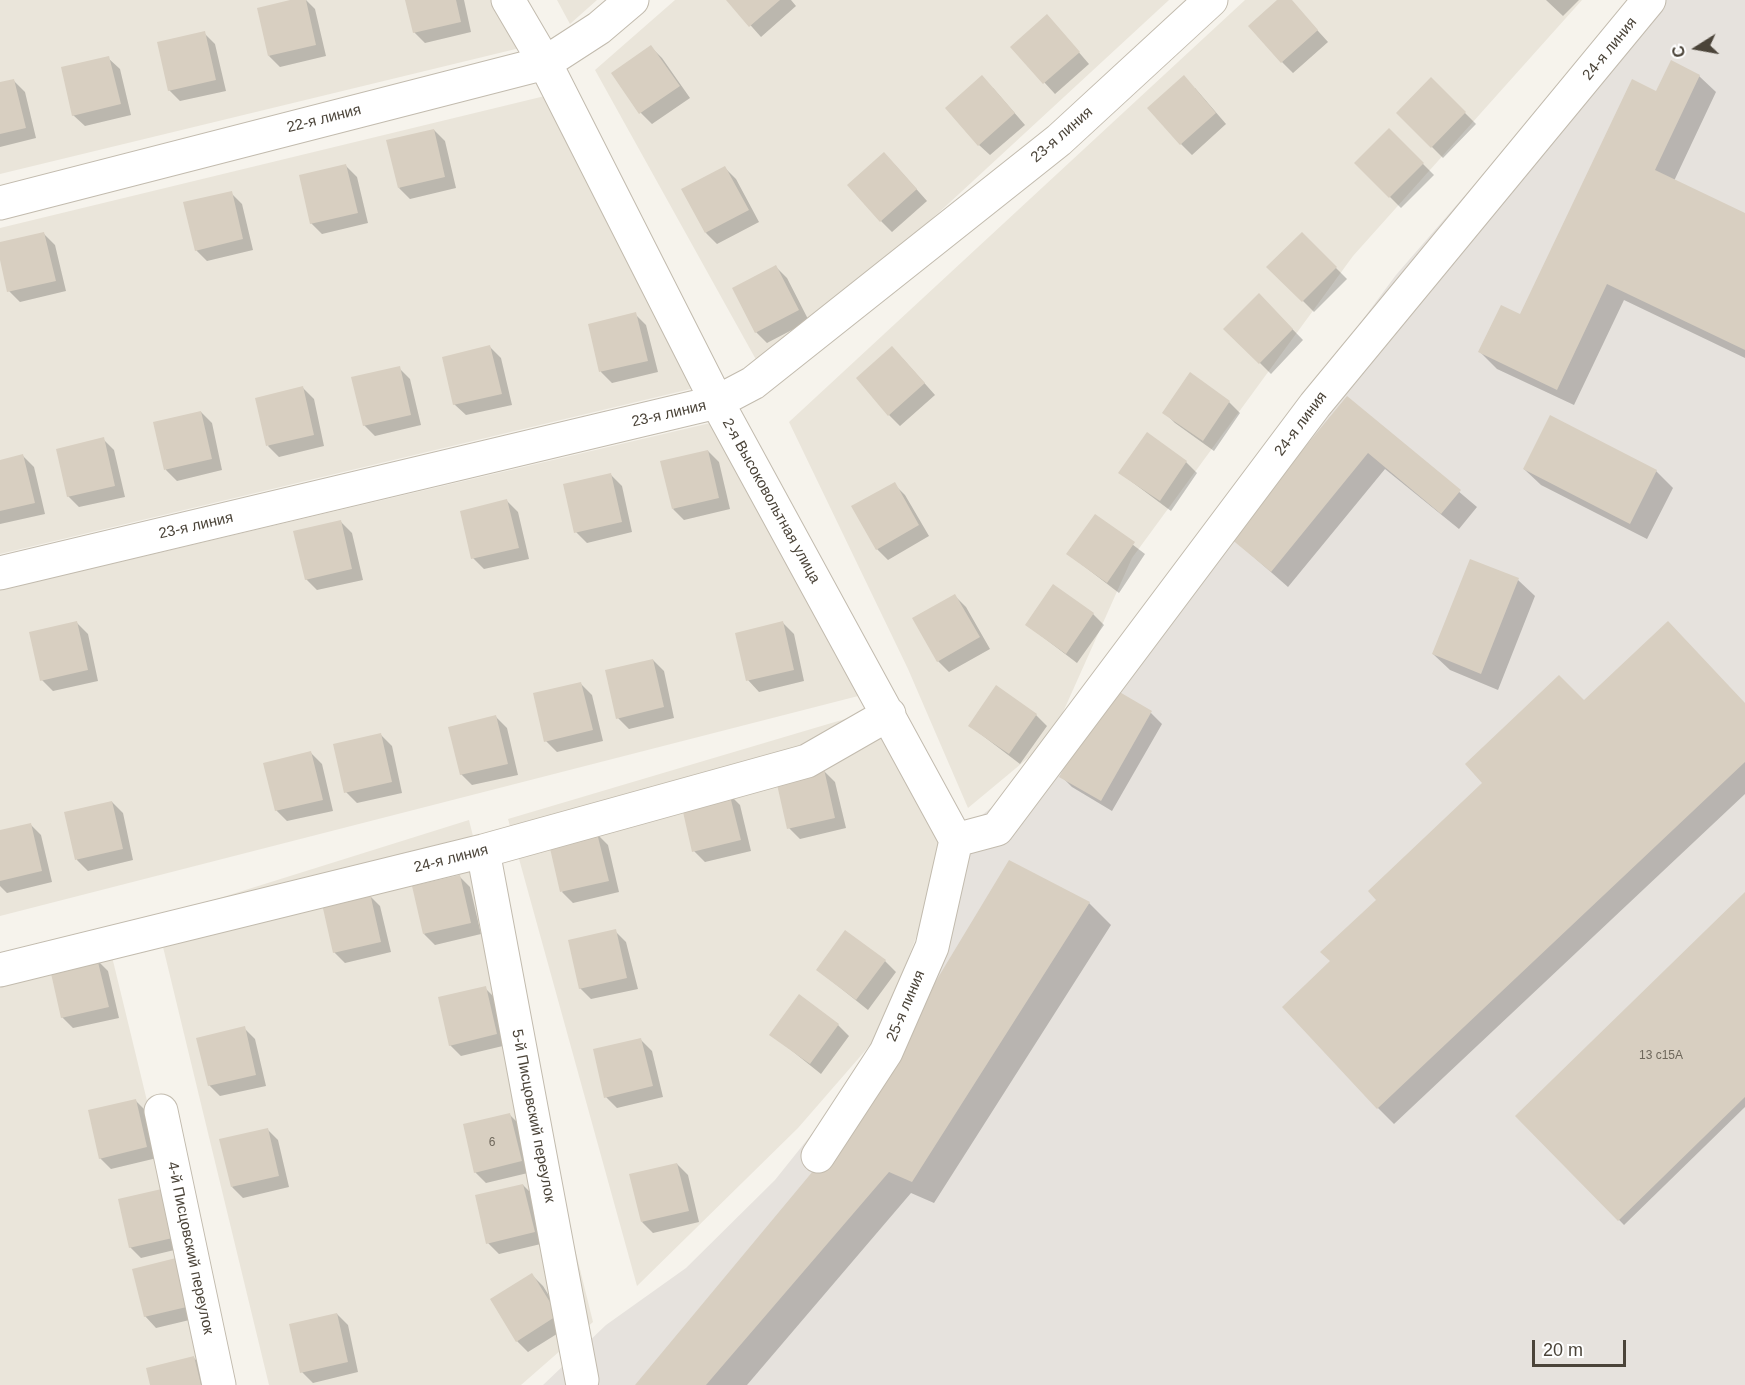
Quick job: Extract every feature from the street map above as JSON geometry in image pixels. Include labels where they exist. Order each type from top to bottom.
[{"type":"street","name":"2-я Высоковольтная улица","points":[[508,0],[545,63],[717,402],[956,840]]},
{"type":"street","name":"22-я линия","points":[[0,202],[545,63],[598,28],[632,0]]},
{"type":"street","name":"23-я линия","points":[[0,573],[717,402],[753,383],[1059,140],[1211,0]]},
{"type":"street","name":"24-я линия","points":[[956,840],[997,829],[1315,405],[1649,0]]},
{"type":"street","name":"24-я линия","points":[[0,970],[483,851],[807,760],[889,714]]},
{"type":"street","name":"25-я линия","points":[[818,1156],[886,1052],[932,947],[956,840]]},
{"type":"street","name":"5-й Писцовский переулок","points":[[483,851],[582,1380]]},
{"type":"street","name":"4-й Писцовский переулок","points":[[161,1111],[219,1385]]},
{"type":"shaded area","points":[[0,0],[498,0],[524,47],[0,174]]},
{"type":"shaded area","points":[[557,0],[597,0],[570,24]]},
{"type":"shaded area","points":[[675,0],[1169,0],[764,374],[595,70]]},
{"type":"shaded area","points":[[1245,0],[1582,0],[1353,256],[1132,558],[1051,739],[968,808],[908,669],[789,422]]},
{"type":"shaded area","points":[[1634,0],[1745,0],[1745,1385],[543,1385],[606,1325],[686,1268],[775,1180],[883,1045],[971,824],[1063,750],[1175,571],[1396,275]]},
{"type":"shaded area","points":[[549,95],[699,387],[0,554],[0,228]]},
{"type":"shaded area","points":[[723,420],[866,694],[0,916],[0,590]]},
{"type":"shaded area","points":[[872,711],[960,824],[878,1036],[798,1128],[637,1286],[508,819]]},
{"type":"shaded area","points":[[469,820],[593,1322],[521,1385],[269,1385],[156,918]]},
{"type":"shaded area","points":[[106,932],[216,1385],[0,1385],[0,959]]},
{"type":"building","points":[[290,0],[306,0],[316,45],[268,56],[257,8]]},
{"type":"building","points":[[405,0],[456,0],[461,22],[413,33]]},
{"type":"building","points":[[726,0],[780,0],[749,27]]},
{"type":"building","points":[[1277,0],[1292,0],[1318,30],[1281,63],[1248,26]]},
{"type":"building","points":[[1047,14],[1080,52],[1043,84],[1010,47]]},
{"type":"building","points":[[205,31],[216,80],[168,91],[157,42]]},
{"type":"building","points":[[651,45],[680,86],[639,114],[611,73]]},
{"type":"building","points":[[109,56],[121,104],[72,116],[61,67]]},
{"type":"building","points":[[1671,60],[1700,75],[1655,170],[1745,213],[1745,350],[1607,284],[1557,390],[1478,352],[1501,305],[1520,314],[1632,79],[1656,91]]},
{"type":"building","points":[[982,75],[1015,113],[978,146],[945,108]]},
{"type":"building","points":[[1184,75],[1216,113],[1180,145],[1147,108]]},
{"type":"building","points":[[1431,77],[1466,112],[1431,148],[1396,113]]},
{"type":"building","points":[[14,79],[26,128],[0,134],[0,82]]},
{"type":"building","points":[[1389,128],[1424,163],[1389,198],[1354,163]]},
{"type":"building","points":[[434,129],[445,177],[398,188],[386,140]]},
{"type":"building","points":[[884,152],[917,189],[880,222],[847,185]]},
{"type":"building","points":[[346,164],[358,213],[310,224],[299,175]]},
{"type":"building","points":[[725,166],[749,210],[705,233],[681,189]]},
{"type":"building","points":[[232,191],[243,239],[195,251],[183,202]]},
{"type":"building","points":[[44,232],[56,281],[7,292],[0,260],[0,242]]},
{"type":"building","points":[[1302,232],[1337,267],[1302,302],[1266,267]]},
{"type":"building","points":[[776,265],[799,310],[755,333],[732,288]]},
{"type":"building","points":[[1259,293],[1293,329],[1259,364],[1223,329]]},
{"type":"building","points":[[636,312],[648,361],[599,372],[588,324]]},
{"type":"building","points":[[490,345],[502,394],[453,405],[442,357]]},
{"type":"building","points":[[892,346],[925,383],[888,416],[856,378]]},
{"type":"building","points":[[400,366],[411,415],[363,426],[351,377]]},
{"type":"building","points":[[1190,372],[1230,401],[1203,441],[1162,413]]},
{"type":"building","points":[[303,386],[314,435],[266,446],[255,398]]},
{"type":"building","points":[[1347,396],[1461,490],[1441,514],[1368,453],[1271,572],[1230,538]]},
{"type":"building","points":[[201,411],[212,459],[164,470],[153,422]]},
{"type":"building","points":[[1550,415],[1657,470],[1630,524],[1523,469]]},
{"type":"building","points":[[1147,432],[1187,461],[1160,501],[1118,473]]},
{"type":"building","points":[[104,437],[115,486],[67,497],[56,449]]},
{"type":"building","points":[[708,450],[719,498],[672,509],[660,461]]},
{"type":"building","points":[[23,454],[35,503],[0,511],[0,460]]},
{"type":"building","points":[[611,473],[622,522],[574,533],[563,484]]},
{"type":"building","points":[[895,482],[919,525],[876,550],[851,506]]},
{"type":"building","points":[[507,499],[519,548],[471,559],[460,511]]},
{"type":"building","points":[[1095,514],[1135,542],[1107,583],[1066,554]]},
{"type":"building","points":[[341,520],[352,569],[305,580],[293,531]]},
{"type":"building","points":[[1470,559],[1519,578],[1481,674],[1432,654]]},
{"type":"building","points":[[1053,584],[1094,613],[1066,654],[1025,625]]},
{"type":"building","points":[[955,594],[980,637],[937,662],[912,618]]},
{"type":"building","points":[[77,621],[88,670],[40,681],[29,632]]},
{"type":"building","points":[[783,621],[794,670],[746,681],[735,633]]},
{"type":"building","points":[[1668,621],[1745,703],[1745,762],[1377,1109],[1282,1007],[1330,961],[1320,952],[1376,900],[1368,891],[1482,783],[1465,764],[1559,675],[1584,700]]},
{"type":"building","points":[[653,659],[664,707],[616,719],[605,670]]},
{"type":"building","points":[[581,682],[593,730],[544,742],[533,693]]},
{"type":"building","points":[[996,685],[1037,714],[1009,754],[968,726]]},
{"type":"building","points":[[1111,687],[1152,711],[1101,801],[1059,777]]},
{"type":"building","points":[[496,715],[508,764],[460,775],[448,727]]},
{"type":"building","points":[[381,733],[392,782],[344,793],[333,744]]},
{"type":"building","points":[[311,751],[323,800],[275,811],[263,763]]},
{"type":"building","points":[[824,769],[835,818],[787,829],[776,780]]},
{"type":"building","points":[[729,792],[741,840],[692,852],[681,803]]},
{"type":"building","points":[[112,801],[123,849],[75,860],[64,812]]},
{"type":"building","points":[[31,823],[42,871],[0,881],[0,830]]},
{"type":"building","points":[[597,833],[609,881],[560,892],[549,844]]},
{"type":"building","points":[[1009,860],[1090,902],[912,1182],[889,1172],[706,1385],[635,1385],[843,1135]]},
{"type":"building","points":[[460,875],[471,923],[423,934],[412,886]]},
{"type":"building","points":[[1745,892],[1745,1097],[1618,1221],[1515,1116]]},
{"type":"building","points":[[370,893],[381,942],[333,953],[322,904]]},
{"type":"building","points":[[616,929],[627,978],[579,989],[568,940]]},
{"type":"building","points":[[845,930],[886,960],[856,1000],[816,970]]},
{"type":"building","points":[[97,958],[109,1007],[61,1018],[50,969]]},
{"type":"building","points":[[486,986],[497,1034],[449,1046],[438,997]]},
{"type":"building","points":[[799,994],[839,1024],[810,1064],[769,1035]]},
{"type":"building","points":[[245,1026],[256,1075],[208,1086],[196,1038]]},
{"type":"building","points":[[641,1038],[653,1086],[604,1098],[593,1049]]},
{"type":"building","points":[[136,1099],[147,1147],[99,1159],[88,1110]]},
{"type":"building","points":[[510,1113],[522,1161],[474,1173],[463,1124]]},
{"type":"building","points":[[268,1128],[279,1176],[231,1187],[219,1139]]},
{"type":"building","points":[[677,1163],[689,1211],[641,1222],[629,1174]]},
{"type":"building","points":[[523,1184],[535,1232],[486,1244],[475,1195]]},
{"type":"building","points":[[166,1188],[177,1237],[129,1248],[118,1199]]},
{"type":"building","points":[[180,1257],[191,1306],[144,1317],[132,1269]]},
{"type":"building","points":[[532,1273],[558,1315],[516,1342],[490,1299]]},
{"type":"building","points":[[337,1313],[348,1362],[300,1373],[289,1324]]},
{"type":"building","points":[[194,1356],[201,1385],[150,1385],[146,1368]]}]
